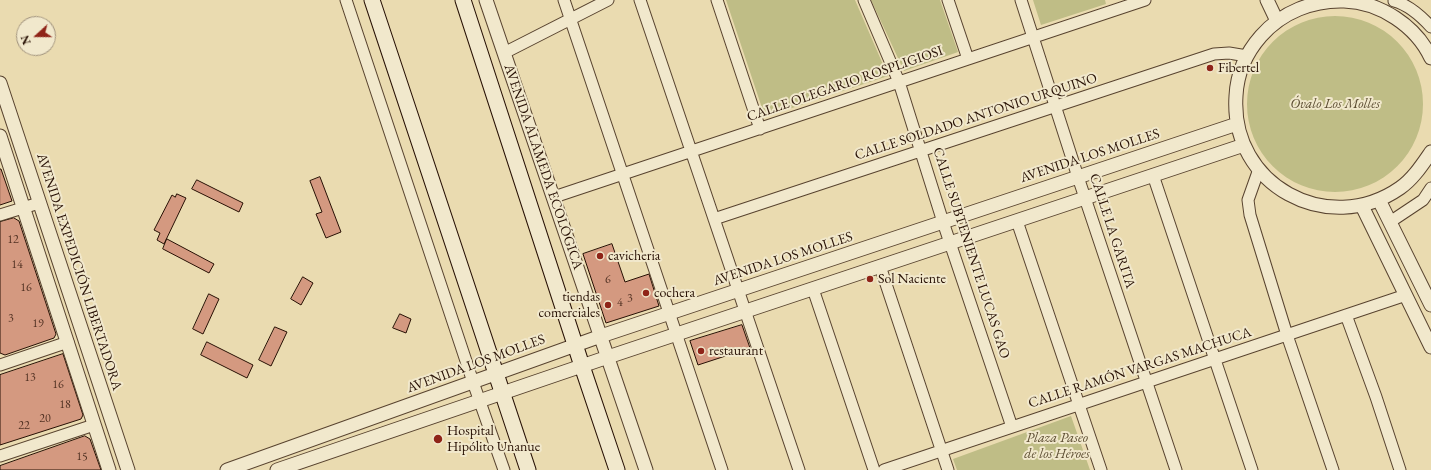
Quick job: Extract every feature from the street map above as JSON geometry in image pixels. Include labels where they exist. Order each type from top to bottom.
[{"type":"main road","points":[[372,0],[528,470]]},
{"type":"main road","name":"AVENIDA ALAMEDA ECOLÓGICA","points":[[463,0],[575,346],[617,470]]},
{"type":"street","points":[[346,0],[473,382],[504,470]]},
{"type":"street","name":"AVENIDA ALAMEDA ECOLÓGICA","points":[[486,0],[646,470]]},
{"type":"street","points":[[564,0],[722,470]]},
{"type":"street","points":[[504,53],[608,0]]},
{"type":"street","points":[[640,0],[799,470]]},
{"type":"street","points":[[717,0],[760,129]]},
{"type":"street","name":"CALLE SUBTENIENTE LUCAS GAO","points":[[864,0],[899,82],[943,222],[1012,427]]},
{"type":"street","points":[[948,0],[968,59]]},
{"type":"street","name":"CALLE LA GARITA","points":[[1020,0],[1176,470]]},
{"type":"street","name":"CALLE OLEGARIO ROSPLIGIOSI","points":[[554,197],[1145,0]]},
{"type":"street","points":[[1267,0],[1277,21]]},
{"type":"street","points":[[1379,6],[1395,0],[1403,4],[1431,27]]},
{"type":"street","points":[[1431,58],[1422,42],[1404,24],[1379,6],[1346,1],[1294,5],[1260,37],[1247,56],[1237,85],[1236,101],[1237,124],[1250,158],[1280,189],[1305,202],[1333,208],[1348,208],[1362,206],[1380,200],[1401,188],[1419,171],[1431,152]]},
{"type":"street","name":"CALLE SOLDADO ANTONIO URQUINO","points":[[714,219],[1214,54],[1229,53],[1247,56]]},
{"type":"street","name":"AVENIDA EXPEDICIÓN LIBERTADORA","points":[[0,83],[128,470]]},
{"type":"street","name":"AVENIDA LOS MOLLES","points":[[227,470],[601,336],[1237,124]]},
{"type":"street","points":[[0,136],[109,470]]},
{"type":"street","points":[[277,470],[608,357],[1244,145]]},
{"type":"street","points":[[1259,169],[1248,200],[1250,215],[1287,335],[1332,470]]},
{"type":"street","points":[[1153,175],[1252,470]]},
{"type":"street","points":[[1390,222],[1423,200],[1431,188]]},
{"type":"street","points":[[1380,200],[1431,305]]},
{"type":"street","points":[[0,216],[39,203]]},
{"type":"street","points":[[1362,206],[1431,347]]},
{"type":"street","points":[[1017,221],[1101,470]]},
{"type":"street","points":[[880,266],[948,470]]},
{"type":"street","points":[[813,289],[874,470]]},
{"type":"street","name":"CALLE RAMÓN VARGAS MACHUCA","points":[[884,470],[1406,295]]},
{"type":"street","points":[[1346,315],[1376,397],[1400,470]]},
{"type":"street","points":[[0,365],[68,342]]},
{"type":"street","points":[[0,456],[94,425]]},
{"type":"green space","points":[[726,0],[855,0],[888,76],[765,117]]},
{"type":"green space","points":[[871,0],[940,0],[958,52],[904,71]]},
{"type":"green space","points":[[1033,0],[1105,0],[1106,4],[1041,25]]},
{"type":"green space","name":"Óvalo Los Molles","points":[[1326,16],[1344,16],[1361,19],[1377,26],[1391,36],[1403,48],[1413,62],[1420,78],[1423,104],[1422,121],[1417,138],[1403,160],[1391,172],[1377,182],[1361,189],[1344,192],[1326,192],[1309,189],[1293,182],[1279,172],[1267,160],[1257,146],[1250,130],[1247,113],[1247,95],[1250,78],[1257,62],[1267,48],[1279,36],[1293,26],[1309,19]]},
{"type":"green space","name":"Plaza Paseo de los Héroes","points":[[1071,416],[1090,470],[957,470],[953,459]]},
{"type":"building","points":[[0,169],[12,201],[0,205]]},
{"type":"building","points":[[320,177],[341,232],[326,238],[316,214],[322,212],[310,181]]},
{"type":"building","points":[[197,180],[243,203],[239,212],[192,189]]},
{"type":"building","points":[[177,194],[186,198],[164,244],[157,240],[160,233],[154,230],[172,195],[175,197]]},
{"type":"building","points":[[14,218],[19,221],[56,334],[54,338],[5,355],[0,353],[0,222]]},
{"type":"building","points":[[167,239],[214,264],[209,273],[163,249]]},
{"type":"building","points":[[612,244],[625,282],[649,274],[659,306],[606,323],[583,254]]},
{"type":"building","points":[[303,277],[313,283],[301,305],[291,299]]},
{"type":"building","points":[[209,294],[219,299],[203,334],[193,329]]},
{"type":"building","points":[[400,314],[411,319],[406,333],[393,328]]},
{"type":"building","points":[[742,325],[750,348],[698,365],[690,341]]},
{"type":"building","points":[[275,327],[287,332],[271,366],[259,360]]},
{"type":"building","points":[[207,342],[253,365],[247,378],[201,355]]},
{"type":"building","points":[[63,354],[83,415],[81,419],[0,445],[0,375]]},
{"type":"building","points":[[85,436],[90,439],[101,470],[0,470],[0,466]]},
{"type":"place","name":"Fibertel","points":[[1210,68]]},
{"type":"place","name":"cavicheria","points":[[600,256]]},
{"type":"place","name":"Sol Naciente","points":[[870,279]]},
{"type":"place","name":"cochera","points":[[646,293]]},
{"type":"place","name":"tiendas comerciales","points":[[608,305]]},
{"type":"place","name":"restaurant","points":[[701,351]]},
{"type":"place","name":"Hospital Hipólito Unanue","points":[[438,439]]}]
